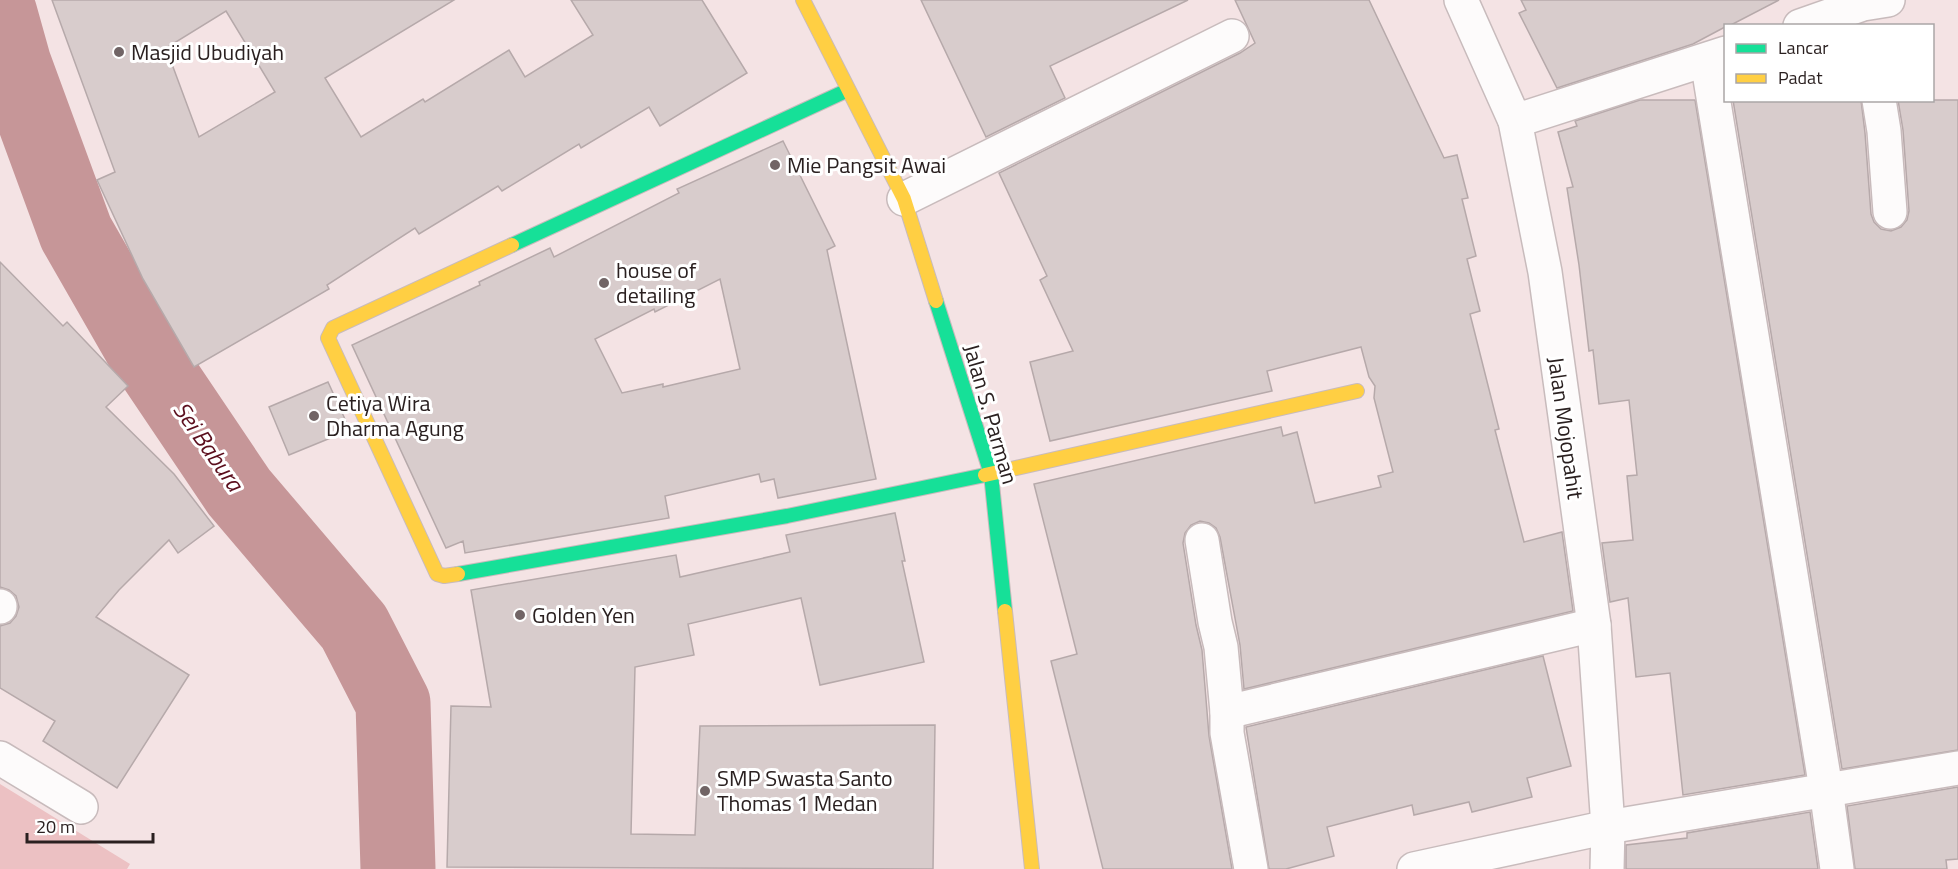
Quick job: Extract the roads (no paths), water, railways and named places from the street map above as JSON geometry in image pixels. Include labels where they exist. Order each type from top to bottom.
[{"type":"street","name":"Jalan S. Parman","points":[[803,0],[904,199],[991,474],[1032,869]]},
{"type":"street","name":"Jalan Mojopahit","points":[[1461,0],[1515,121],[1545,272],[1594,625],[1608,827],[1607,869]]},
{"type":"street","points":[[1806,24],[1858,8]]},
{"type":"street","points":[[904,199],[1232,36]]},
{"type":"street","points":[[1515,121],[1716,56],[1837,869]]},
{"type":"street","points":[[848,90],[333,328],[328,338],[437,574],[444,576],[787,516],[991,474],[1357,391]]},
{"type":"street","points":[[1879,102],[1884,131],[1890,212]]},
{"type":"street","points":[[1202,540],[1221,647],[1227,734],[1251,869]]},
{"type":"street","points":[[1227,712],[1594,625]]},
{"type":"street","points":[[0,758],[81,807]]},
{"type":"street","points":[[1414,869],[1608,827],[1958,768]]},
{"type":"waterway","name":"Sei Babura","points":[[0,14],[14,64],[76,233],[142,348],[239,492],[354,627],[393,703],[398,869]]},
{"type":"place","name":"Masjid Ubudiyah","points":[[119,52]]},
{"type":"place","name":"Mie Pangsit Awai","points":[[775,165]]},
{"type":"place","name":"house of detailing","points":[[604,283]]},
{"type":"place","name":"Cetiya Wira Dharma Agung","points":[[314,416]]},
{"type":"place","name":"Golden Yen","points":[[520,615]]},
{"type":"place","name":"SMP Swasta Santo Thomas 1 Medan","points":[[705,791]]}]
